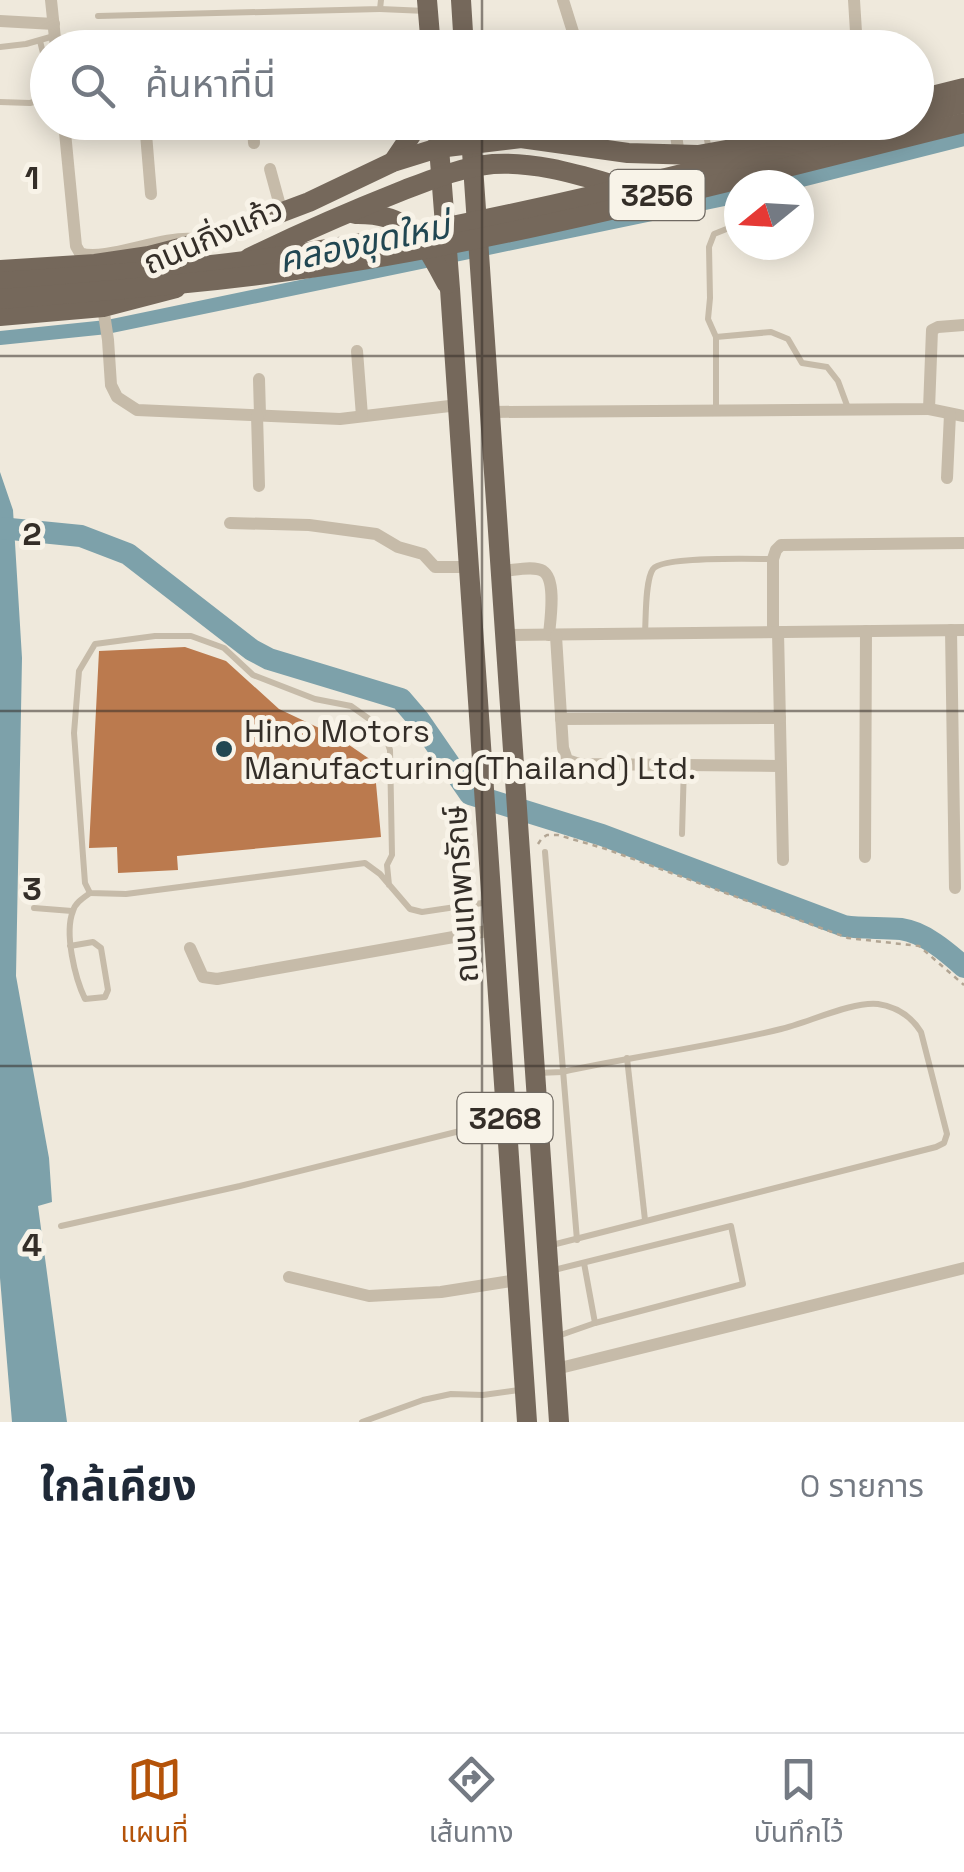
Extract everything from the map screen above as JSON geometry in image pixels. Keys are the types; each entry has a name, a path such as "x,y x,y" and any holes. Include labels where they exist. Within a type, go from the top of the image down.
{"main road":[{"path":"461,0 468,30"},
{"path":"427,5 429,30"},
{"path":"934,96 964,88"},
{"path":"934,110 964,103"},
{"name":"3256","path":"934,130 964,123"},
{"name":"3256","path":"805,170 964,133"},
{"path":"394,162 408,140"},
{"name":"ถนนเทพารักษ์","path":"438,140 527,1422"},
{"name":"3256","path":"438,148 455,140"},
{"name":"ถนนเทพารักษ์","path":"471,140 560,1422"},
{"name":"3256","path":"534,140 628,154 680,155 771,140"},
{"name":"3256","path":"0,282 242,262 366,242 566,203 816,140"},
{"name":"3256","path":"0,299 140,288 364,260 586,216 895,140"},
{"name":"ถนนกิ่งแก้ว","path":"0,270 95,264 149,256 202,242 282,213 394,162 438,148"},
{"path":"476,194 512,164"},
{"name":"3256","path":"442,185 473,167 512,164 539,166 668,196 724,189"},
{"name":"ถนนกิ่งแก้ว","path":"0,316 102,312 214,274 338,216 442,185"},
{"path":"338,216 372,214 411,228 425,243 450,289"}],"street":[{"path":"51,0 54,30"},
{"path":"562,0 572,30"},
{"path":"854,0 856,30"},
{"path":"0,21 33,30"},
{"path":"65,140 76,246 80,253 95,255 176,238 202,242"},
{"path":"146,140 151,194"},
{"path":"677,140 680,155"},
{"path":"270,168 282,213"},
{"path":"102,312 111,385 117,397 137,410 340,419 458,404"},
{"path":"929,409 930,334 938,327 964,325"},
{"path":"357,351 362,416"},
{"path":"258,379 259,486"},
{"path":"491,412 929,409 957,415 946,478"},
{"path":"230,524 309,525 376,534 398,547 422,554 435,566 468,567"},
{"path":"783,860 772,558 776,550 790,543 964,543"},
{"path":"502,571 542,570 547,574 552,589 552,636 567,760 579,764 780,766"},
{"path":"506,635 958,630 955,888"},
{"path":"865,857 866,631"},
{"path":"561,719 780,718"},
{"path":"190,948 203,977 217,978 493,930"},
{"path":"556,1368 964,1268"},
{"path":"289,1276 369,1296 441,1292 518,1280"}],"lane":[{"path":"98,16 427,5"},
{"path":"0,47 30,42"},
{"path":"0,102 30,103"},
{"path":"707,140 710,153"},
{"path":"716,411 716,336 708,320 709,247 714,234 724,230"},
{"path":"716,336 772,332 788,338 802,363 828,367 849,410"},
{"path":"645,634 649,580 652,570 661,563 772,558"},
{"path":"90,893 84,870 74,733 79,671 95,644 154,636 191,636 224,648 253,675 314,699 351,706 372,722 386,738 390,750 392,855 388,884"},
{"path":"682,834 684,765"},
{"path":"544,852 577,1240"},
{"path":"70,946 93,942 100,948 108,990 105,998 85,1000 70,946 72,911 90,893 126,894 365,863 380,874 410,909 422,912 491,902"},
{"path":"34,908 72,911"},
{"path":"535,1074 780,1029 866,1004 881,1004 912,1018 921,1032 947,1134 944,1143 936,1147 546,1246"},
{"path":"627,1058 645,1220"},
{"path":"61,1226 505,1120"},
{"path":"548,1272 731,1226 744,1284 595,1323 553,1338"},
{"path":"584,1263 595,1323"},
{"path":"362,1422 451,1394 525,1390"}],"path":[{"path":"520,864 547,834 558,835 848,938 919,946 964,985"}],"water":[{"path":"0,472 13,510 22,658 16,976 49,1158 52,1202 38,1206 67,1422 12,1422 0,1278"}],"building":[{"name":"Hino Motors Manufacturing(Thailand) Ltd.","path":"185,647 226,661 279,709 336,736 374,762 381,837 177,856 178,870 118,873 117,847 89,848 99,651"}],"waterway":[{"name":"คลองขุดใหม่","path":"814,177 964,139"},
{"name":"คลองขุดใหม่","path":"0,338 107,327 724,199"},
{"path":"0,528 81,536 128,554 252,650 269,659 401,699 470,794 602,835 844,926 910,931 935,944 964,967"}],"place":[{"name":"Hino Motors Manufacturing(Thailand) Ltd.","path":"224,749"}]}
